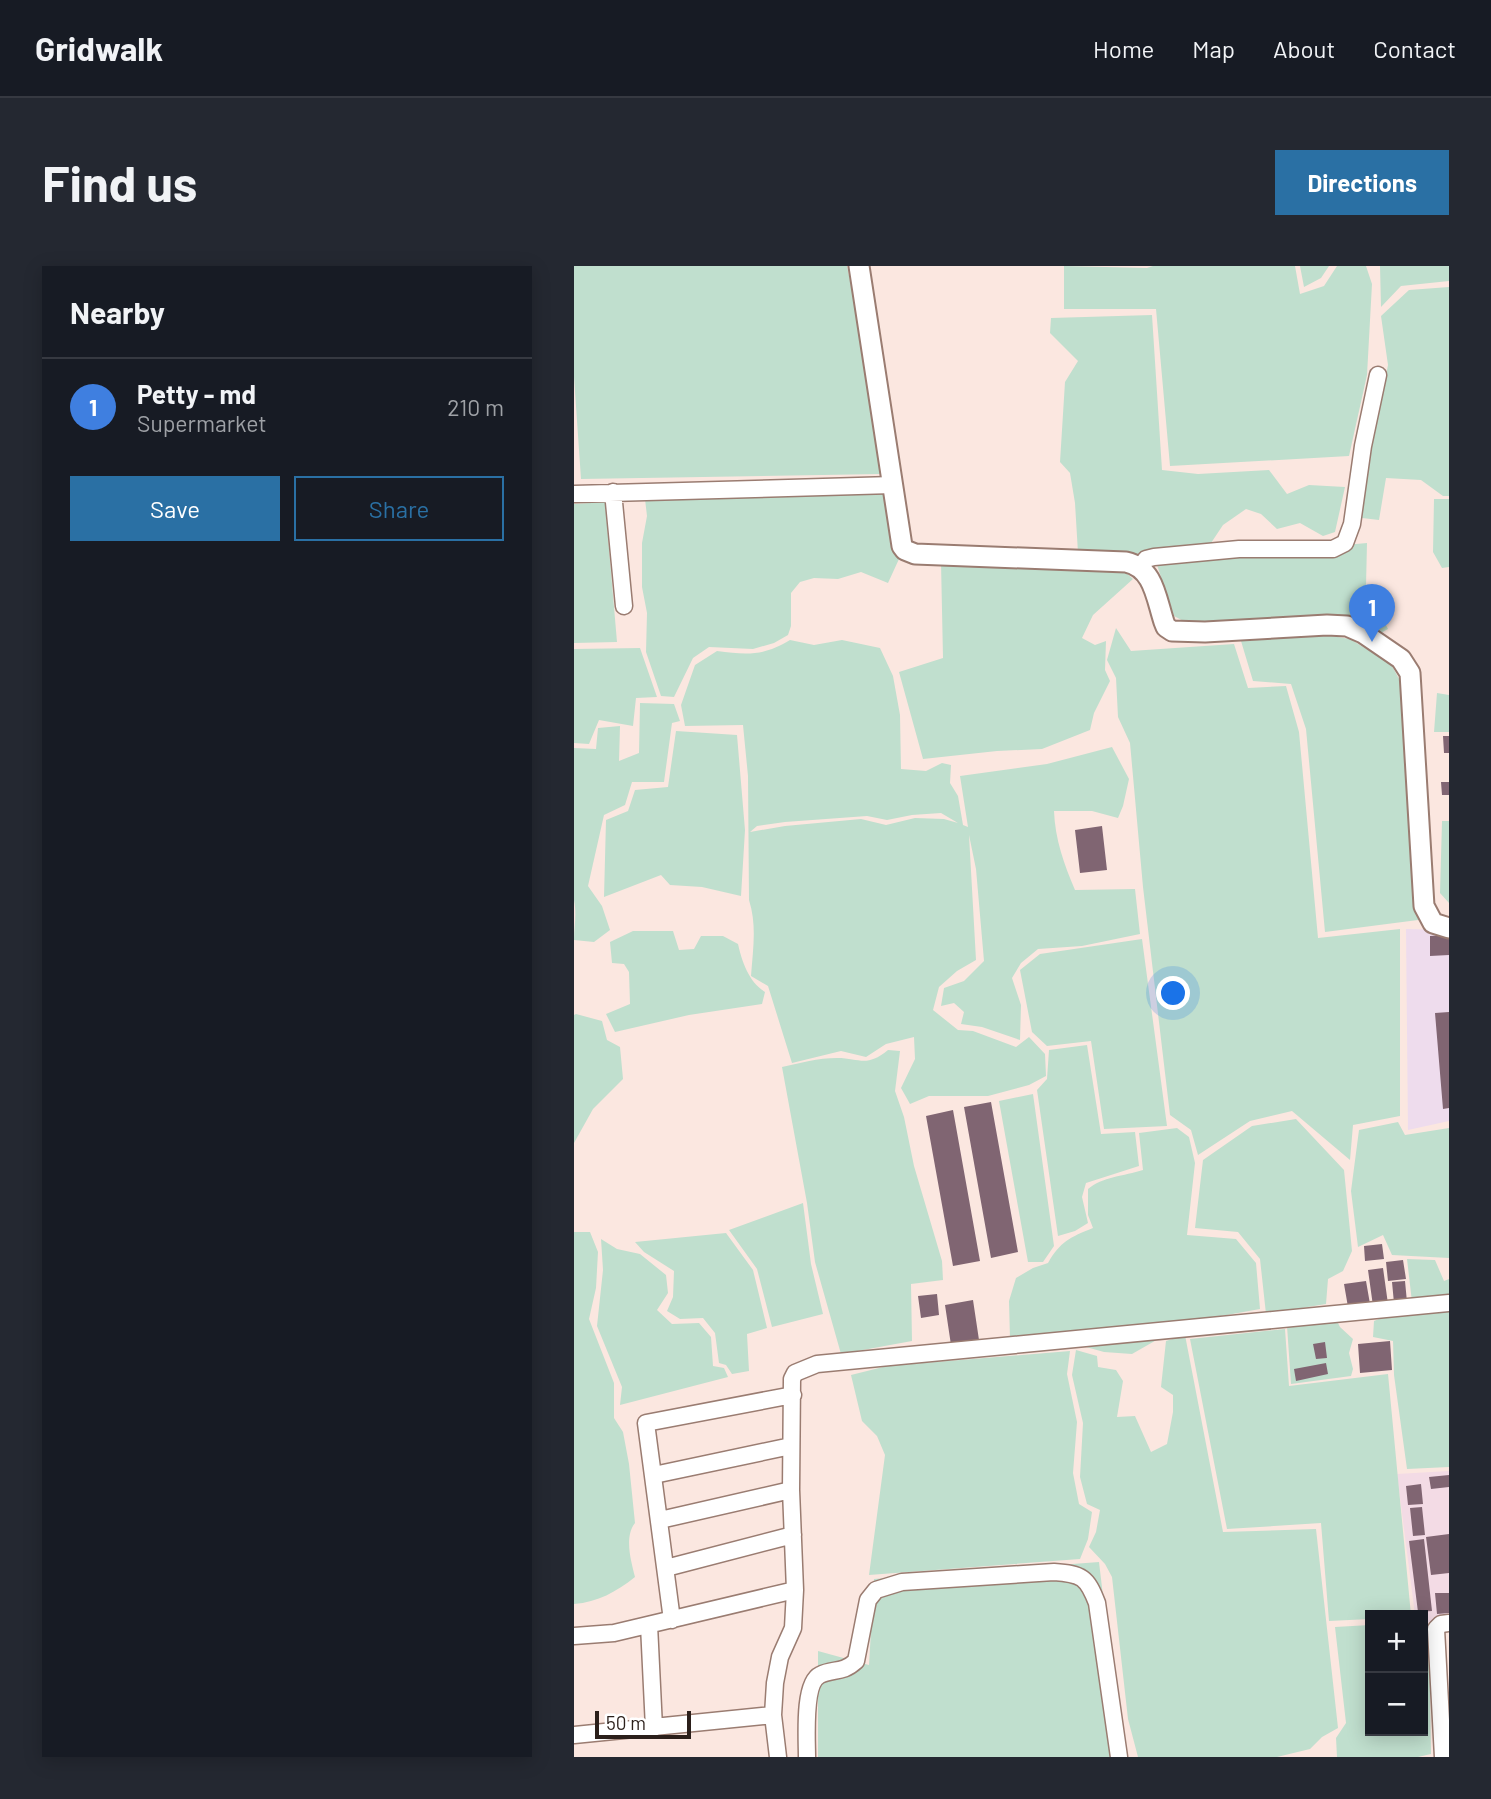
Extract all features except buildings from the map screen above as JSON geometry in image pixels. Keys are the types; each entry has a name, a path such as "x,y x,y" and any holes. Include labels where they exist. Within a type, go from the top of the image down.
{"street":[{"path":"859,266 902,546 909,552 1126,562 1140,567 1151,579 1164,622 1169,629 1205,632 1347,626 1363,633 1401,659 1410,673 1412,683 1424,906 1433,923 1449,928"},
{"path":"1140,567 1146,559 1154,556 1239,550 1333,549 1342,545 1347,540 1352,524 1363,446 1378,374"},
{"path":"574,494 893,485"},
{"path":"613,492 624,606"},
{"path":"778,1757 773,1715 775,1683 780,1657 793,1628 791,1446 792,1379 796,1373 817,1364 1449,1303"},
{"path":"672,1620 646,1423 793,1395"},
{"path":"654,1475 791,1446"},
{"path":"660,1520 791,1490"},
{"path":"666,1568 793,1535"},
{"path":"807,1757 808,1697 812,1683 819,1675 838,1672 856,1661 868,1600 876,1590 902,1582 1054,1572 1075,1574 1089,1582 1097,1603 1119,1757"},
{"path":"574,1636 614,1633 794,1590"},
{"path":"1443,1757 1436,1629 1441,1624 1449,1623"},
{"path":"649,1625 654,1728"},
{"path":"574,1735 773,1715"}],"shaded area":[{"path":"1406,929 1449,930 1449,1121 1408,1130"},
{"path":"1449,1471 1449,1620 1428,1622 1428,1610 1414,1610 1397,1474"}],"green space":[{"path":"574,266 847,266 867,365 882,474 581,479 574,377"},
{"path":"1064,266 1295,266 1300,294 1324,286 1337,266 1366,266 1372,284 1367,375 1349,456 1170,466 1156,309 1064,309"},
{"path":"1300,266 1329,266 1321,278 1304,287"},
{"path":"1380,266 1449,266 1449,281 1401,286 1381,307"},
{"path":"1449,287 1449,496 1443,496 1421,480 1386,478 1379,520 1362,518 1368,466 1388,365 1381,316 1409,290"},
{"path":"1152,315 1162,470 1198,474 1269,470 1287,494 1309,485 1345,487 1335,532 1323,536 1300,523 1277,529 1261,514 1246,509 1223,525 1211,543 1146,550 1135,555 1078,553 1070,473 1060,462 1065,382 1078,361 1050,333 1051,318"},
{"path":"887,490 894,548 899,559 888,583 861,572 838,579 814,578 800,582 791,593 791,626 788,635 774,643 753,649 709,647 693,658 674,697 661,696 646,652 647,613 642,587 642,543 647,516 645,499"},
{"path":"1434,499 1449,499 1449,567 1442,568 1433,552"},
{"path":"605,502 617,642 574,643 574,504"},
{"path":"1367,543 1366,586 1388,629 1379,634 1189,624 1174,616 1156,562"},
{"path":"941,562 1122,569 1133,579 1093,615 1082,638 1095,645 1106,641 1105,670 1110,681 1094,713 1090,730 1042,749 923,759 899,672 943,658"},
{"path":"1116,628 1131,651 1234,644 1248,688 1286,686 1299,732 1318,938 1400,929 1400,1116 1353,1125 1350,1160 1292,1111 1250,1121 1198,1155 1191,1130 1170,1115 1143,887 1130,743 1118,717 1116,678 1107,660"},
{"path":"1313,633 1350,639 1391,664 1405,690 1418,920 1325,932 1306,729 1291,684 1253,681 1241,641"},
{"path":"790,640 814,645 842,640 880,648 893,676 900,715 901,769 926,771 942,763 951,765 950,783 958,796 963,825 968,827 960,776 1047,764 1112,747 1129,779 1118,818 1092,811 1054,811 1056,832 1075,890 1135,889 1140,934 1082,946 1038,949 1021,963 1012,978 1021,1005 1020,1040 982,1027 961,1024 964,1012 954,1003 941,1006 944,988 964,981 984,961 976,869 969,835 976,960 957,971 939,987 933,1010 958,1030 973,1031 1016,1047 1029,1037 1045,1054 1046,1076 1029,1085 988,1096 929,1096 910,1104 901,1088 915,1059 914,1037 886,1044 866,1057 841,1051 792,1063 768,986 751,976 754,928 749,900 748,776 743,725 685,726 681,705 695,665 717,651 763,652","holes":["941,813 958,823 944,819 915,818 886,825 861,819 750,832 757,826 785,822 867,816 887,820"]},
{"path":"640,648 657,697 636,698 633,726 599,720 589,744 574,743 574,649"},
{"path":"1437,693 1449,695 1449,732 1434,732"},
{"path":"640,703 674,704 680,721 672,723 664,782 632,782 625,805 604,815 588,886 602,906 610,930 594,942 574,940 574,748 596,749 598,728 620,726 619,761 639,753"},
{"path":"676,731 737,735 745,830 741,896 702,887 670,885 661,875 604,897 606,820 628,811 635,790 668,787"},
{"path":"1442,821 1449,821 1449,903 1440,893"},
{"path":"633,931 673,931 679,950 694,949 701,936 723,936 738,944 747,971 765,992 762,1004 689,1015 615,1032 606,1014 630,1004 629,972 624,964 612,963 610,942"},
{"path":"1142,939 1167,1126 1104,1129 1091,1041 1047,1046 1032,1032 1020,970 1040,954"},
{"path":"574,1015 602,1021 607,1040 620,1047 623,1079 593,1109 574,1143"},
{"path":"1087,1045 1101,1134 1135,1132 1139,1166 1086,1183 1082,1197 1088,1223 1075,1231 1058,1236 1037,1090 1047,1079 1049,1050"},
{"path":"888,1050 900,1051 895,1091 942,1261 943,1280 911,1284 912,1341 841,1354 815,1262 782,1067 830,1058 863,1061 874,1059"},
{"path":"1033,1094 1054,1246 1043,1262 1028,1262 999,1101"},
{"path":"1296,1119 1344,1170 1352,1251 1343,1271 1328,1279 1326,1304 1266,1314 1260,1259 1238,1232 1195,1228 1203,1160 1252,1126"},
{"path":"1398,1122 1405,1135 1449,1128 1449,1258 1392,1255 1383,1235 1358,1247 1351,1191 1359,1130"},
{"path":"1177,1128 1189,1137 1195,1163 1187,1235 1236,1239 1256,1263 1260,1309 1188,1322 1132,1354 1104,1352 1086,1347 1078,1333 1010,1339 1009,1301 1016,1278 1048,1263 1066,1241 1093,1228 1088,1215 1088,1189 1107,1179 1143,1170 1139,1133"},
{"path":"803,1203 811,1264 823,1314 772,1327 757,1269 729,1230"},
{"path":"574,1232 590,1232 598,1252 596,1288 589,1319 614,1383 614,1418 623,1432 629,1464 635,1523 630,1535 629,1549 635,1577 606,1595 574,1604"},
{"path":"726,1233 753,1270 767,1328 747,1334 749,1371 732,1374 726,1365 719,1363 715,1333 703,1318 680,1319 667,1311 673,1297 674,1271 644,1252 635,1242"},
{"path":"601,1239 617,1249 640,1254 666,1275 668,1293 657,1310 672,1324 699,1323 711,1337 713,1366 724,1368 728,1377 620,1405 622,1387 597,1326 603,1270"},
{"path":"1407,1259 1435,1260 1444,1281 1449,1279 1449,1298 1412,1302"},
{"path":"1449,1307 1449,1467 1407,1469 1394,1375 1393,1341 1373,1337 1374,1321 1396,1312"},
{"path":"1336,1319 1340,1327 1353,1339 1349,1353 1353,1369 1351,1376 1291,1384 1287,1326"},
{"path":"1285,1329 1289,1386 1388,1374 1411,1610 1365,1610 1365,1619 1329,1621 1321,1523 1227,1529 1190,1339"},
{"path":"1185,1335 1223,1532 1316,1529 1338,1728 1322,1737 1310,1749 1277,1757 1138,1757 1128,1719 1112,1577 1105,1564 1089,1547 1096,1532 1100,1510 1087,1504 1080,1477 1083,1423 1072,1375 1076,1350 1097,1356 1098,1367 1116,1370 1123,1381 1117,1417 1135,1416 1151,1452 1167,1444 1173,1412 1173,1395 1161,1387 1166,1341"},
{"path":"1070,1351 1067,1374 1077,1422 1073,1473 1079,1504 1092,1512 1088,1539 1080,1559 869,1575 885,1455 877,1436 862,1421 851,1375 887,1366"},
{"path":"1099,1562 1122,1757 818,1757 818,1651 869,1665 874,1579"},
{"path":"1365,1625 1365,1736 1428,1736 1429,1631 1431,1754 1418,1757 1337,1757 1336,1738 1346,1723 1335,1627"}],"place":[{"name":"Petty - md","path":"1372,642"}]}
